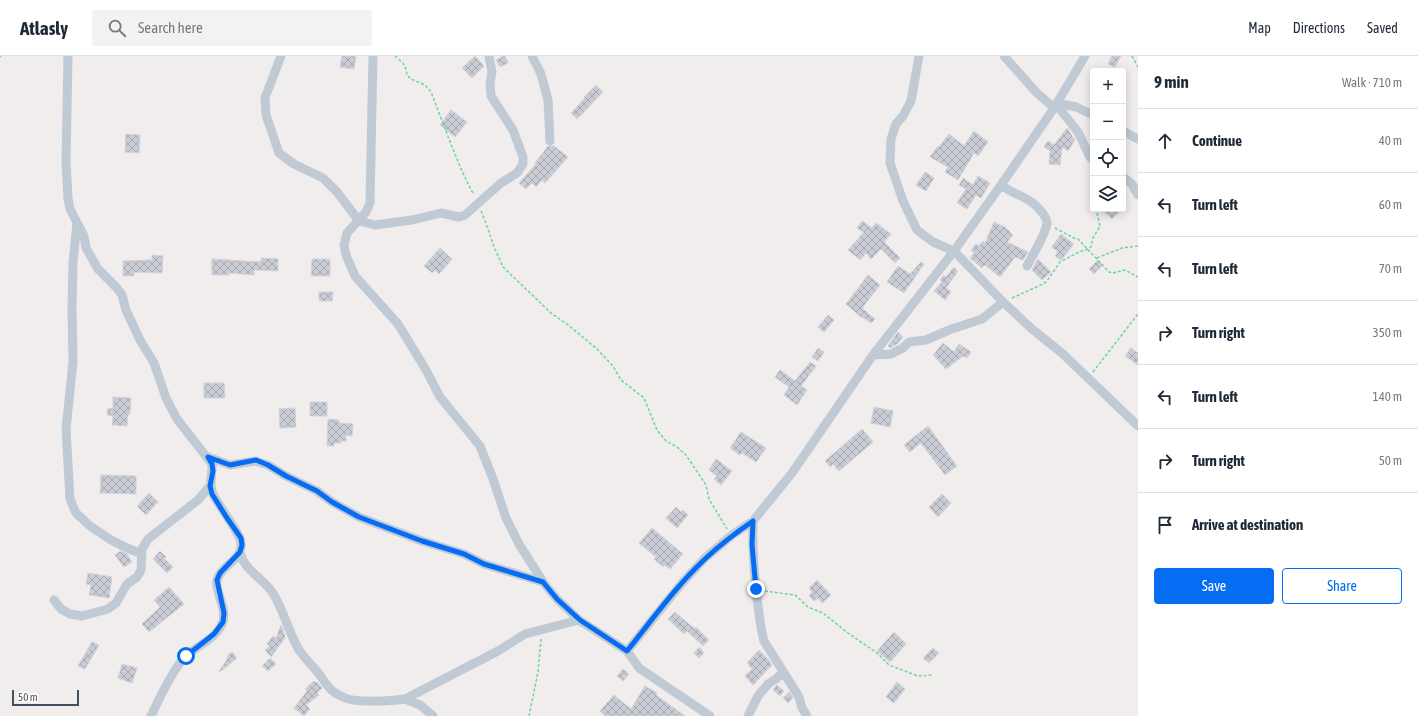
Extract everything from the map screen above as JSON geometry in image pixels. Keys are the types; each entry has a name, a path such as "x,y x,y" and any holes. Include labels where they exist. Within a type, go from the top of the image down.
{"street":[{"path":"68,56 66,131 67,188 70,209 84,236 86,248 98,269 122,295 126,310 140,340 154,363 166,398 176,418 212,464 213,471 210,486 212,494 241,538 241,558 273,593 299,649 324,680 330,690 346,698 366,700 406,699 420,705 433,716"},
{"path":"281,56 265,98 266,115 279,153 294,164 323,178 337,192 359,221 375,225 412,220 441,213 459,216 465,215 501,183 517,173 523,164 523,157 513,130 491,96 490,83 492,72 489,56"},
{"path":"373,56 370,203 366,212 347,233 344,245 346,255 355,276 398,324 426,370 440,398 480,446 506,518 519,544 543,582 557,599 580,620 627,651 639,668 697,713 710,716"},
{"path":"532,56 541,74 548,100 550,141"},
{"path":"919,56 911,101 904,116 896,124 891,139 890,163 903,201 917,230 933,242 954,251 1003,302 1032,329 1063,354 1138,426"},
{"path":"1004,56 1036,92 1056,105 1078,132 1090,157"},
{"path":"627,651 682,583 705,558 732,535 753,521 792,473 873,355 954,251 1056,105 1085,56"},
{"path":"1056,105 1076,107 1090,114"},
{"path":"1126,133 1138,139"},
{"path":"1126,179 1132,184 1138,195"},
{"path":"1001,184 1008,190 1033,203 1045,217 1047,222 1041,240 1027,266"},
{"path":"77,222 72,293 73,362 66,429 70,499 76,513 90,526 111,540 142,554"},
{"path":"873,355 891,354 903,348 909,342 926,340 949,330 982,319 1003,302"},
{"path":"208,457 230,465 256,460 317,491 332,502 359,517 437,546 464,554 484,564 543,582"},
{"path":"54,600 61,609 70,614 82,616 108,609 116,603 127,584 137,578 141,570 142,549 148,539 198,500 210,486"},
{"path":"753,521 752,545 756,589 761,630 764,641 773,653 799,697 802,708 807,716"},
{"path":"152,716 160,697 186,656 214,634 223,622 224,613 217,580 220,573 240,552"},
{"path":"406,699 498,651 525,634 580,620"},
{"path":"748,716 758,696 768,684 776,680 783,672"}],"path":[{"path":"395,56 403,63 410,79 425,85 431,92 451,141 461,172 478,203 503,267 552,314 567,324 597,350 613,366 621,380 644,398 657,430 666,442 677,447 686,455 706,485 709,499 732,535"},
{"path":"1132,56 1138,67"},
{"path":"1003,302 1043,284 1047,281 1060,262 1091,247 1093,238 1100,226 1097,212"},
{"path":"1047,222 1056,229 1078,239 1109,272 1113,273 1125,270 1138,277"},
{"path":"1097,258 1122,248 1138,246"},
{"path":"1088,378 1138,314"},
{"path":"756,589 795,595 808,607 823,613 877,653 889,664 918,676 933,675"},
{"path":"529,716 538,672 542,630"}],"building":[{"path":"342,56 356,56 354,69 340,67"},
{"path":"475,56 484,66 472,78 462,68"},
{"path":"505,56 508,63 500,67 496,60"},
{"path":"1112,56 1121,56 1115,67 1108,64"},
{"path":"596,85 603,92 577,119 571,113"},
{"path":"451,110 467,122 455,137 440,125"},
{"path":"1067,128 1075,140 1068,151 1062,147 1060,165 1049,164 1050,151 1044,147 1048,141 1054,145"},
{"path":"974,131 988,142 978,156 974,153 958,180 945,172 948,167 930,157 949,134 964,146"},
{"path":"126,134 140,135 139,153 125,152"},
{"path":"548,146 554,146 568,157 545,183 542,180 536,187 532,183 526,189 519,183 536,164 535,163"},
{"path":"925,172 934,178 926,191 916,185"},
{"path":"978,176 990,183 981,198 976,195 967,209 957,203 966,189 959,185 963,178 973,185"},
{"path":"1104,212 1119,212 1112,219"},
{"path":"862,221 872,228 876,223 891,234 884,242 900,258 895,263 881,249 871,259 866,253 860,260 848,250 864,232 857,228"},
{"path":"994,222 1005,227 1013,235 1007,242 1028,252 1023,260 1015,257 1000,277 985,265 982,268 970,258 974,253 971,250 976,244 979,246 983,241 985,243"},
{"path":"1061,234 1074,244 1061,260 1055,256 1058,252 1052,247"},
{"path":"440,248 452,259 439,274 435,270 432,273 424,266"},
{"path":"152,255 163,256 162,273 134,272 134,276 123,276 123,261 152,260"},
{"path":"261,258 278,259 278,271 254,270 254,275 229,273 229,275 212,275 212,259 261,262"},
{"path":"312,259 330,259 330,276 311,276"},
{"path":"1038,259 1051,272 1042,280 1032,270"},
{"path":"1098,260 1103,265 1094,274 1089,269"},
{"path":"921,262 924,264 904,293 887,282 898,266 910,274"},
{"path":"954,267 958,271 946,288 951,292 945,300 934,291 942,282 940,280 944,275 946,277"},
{"path":"868,275 880,285 862,308 875,319 871,323 862,318 846,304"},
{"path":"319,292 333,292 332,301 319,301"},
{"path":"828,315 834,320 824,332 818,327"},
{"path":"898,332 903,337 897,344 890,348 888,346"},
{"path":"943,343 954,352 959,344 971,352 967,358 963,356 946,369 933,355"},
{"path":"818,348 824,352 818,361 812,357"},
{"path":"1131,348 1138,353 1138,365 1125,356"},
{"path":"810,362 816,366 801,386 807,390 797,405 784,395 789,387 775,377 780,370 795,381"},
{"path":"204,383 224,383 225,398 204,398"},
{"path":"113,397 131,398 130,414 128,414 127,426 112,425 113,416 107,415 108,408 113,409"},
{"path":"310,402 327,402 327,416 310,416"},
{"path":"874,407 893,411 890,427 871,423"},
{"path":"295,408 296,427 280,428 279,409"},
{"path":"328,419 339,420 339,423 353,424 352,436 346,435 346,441 334,443 334,446 327,446"},
{"path":"928,426 957,466 945,475 921,443 910,452 904,445"},
{"path":"862,429 873,442 839,471 833,464 830,467 825,461"},
{"path":"741,432 766,448 756,462 742,453 740,455 730,448"},
{"path":"716,459 732,471 721,485 714,479 717,476 709,470"},
{"path":"101,475 136,476 136,494 100,493"},
{"path":"149,493 158,502 146,515 138,507 138,505"},
{"path":"942,494 951,503 938,517 929,507"},
{"path":"676,507 681,512 683,510 688,515 677,528 666,518"},
{"path":"652,528 683,554 670,569 665,565 663,567 654,559 656,557 639,543"},
{"path":"120,551 127,554 132,562 124,567 115,555"},
{"path":"160,551 166,557 164,558 173,567 167,573 153,559"},
{"path":"88,573 112,577 109,598 89,595 91,585 86,584"},
{"path":"817,580 831,595 822,603 818,598 814,601 809,596 812,592 809,588"},
{"path":"169,587 184,604 149,632 142,624 160,607 154,600"},
{"path":"675,612 695,629 696,627 709,640 703,646 687,631 684,634 668,619"},
{"path":"281,625 285,638 271,657 265,650 270,646 267,644 273,636 276,638"},
{"path":"894,632 906,644 890,662 877,651"},
{"path":"92,642 99,645 85,669 78,666"},
{"path":"699,647 704,653 699,658 694,653"},
{"path":"933,648 939,653 929,663 923,658"},
{"path":"759,650 772,665 753,685 745,676 752,669 747,663"},
{"path":"232,652 237,658 220,672 219,671 228,658 227,656"},
{"path":"270,658 276,664 268,671 262,666"},
{"path":"122,664 137,668 132,683 118,678"},
{"path":"623,669 629,674 623,681 617,676"},
{"path":"314,681 316,683 317,682 322,688 317,693 319,695 306,705 310,709 304,716 294,708 307,691 305,689"},
{"path":"897,682 905,689 894,703 886,697"},
{"path":"777,685 784,691 780,696 773,690"},
{"path":"645,686 657,693 656,695 685,716 605,716 600,711 614,695 631,709"},
{"path":"789,692 793,698 788,703 783,698"}],"route":[{"path":"186,656 197,649 214,634 223,622 224,613 217,580 220,573 240,552 242,545 241,538 212,494 210,486 213,471 212,464 208,457 230,465 256,460 317,491 332,502 359,517 444,549 464,554 484,564 543,582 557,599 580,620 627,651 682,583 705,558 726,542 732,535 753,521 753,569 756,589"}]}
